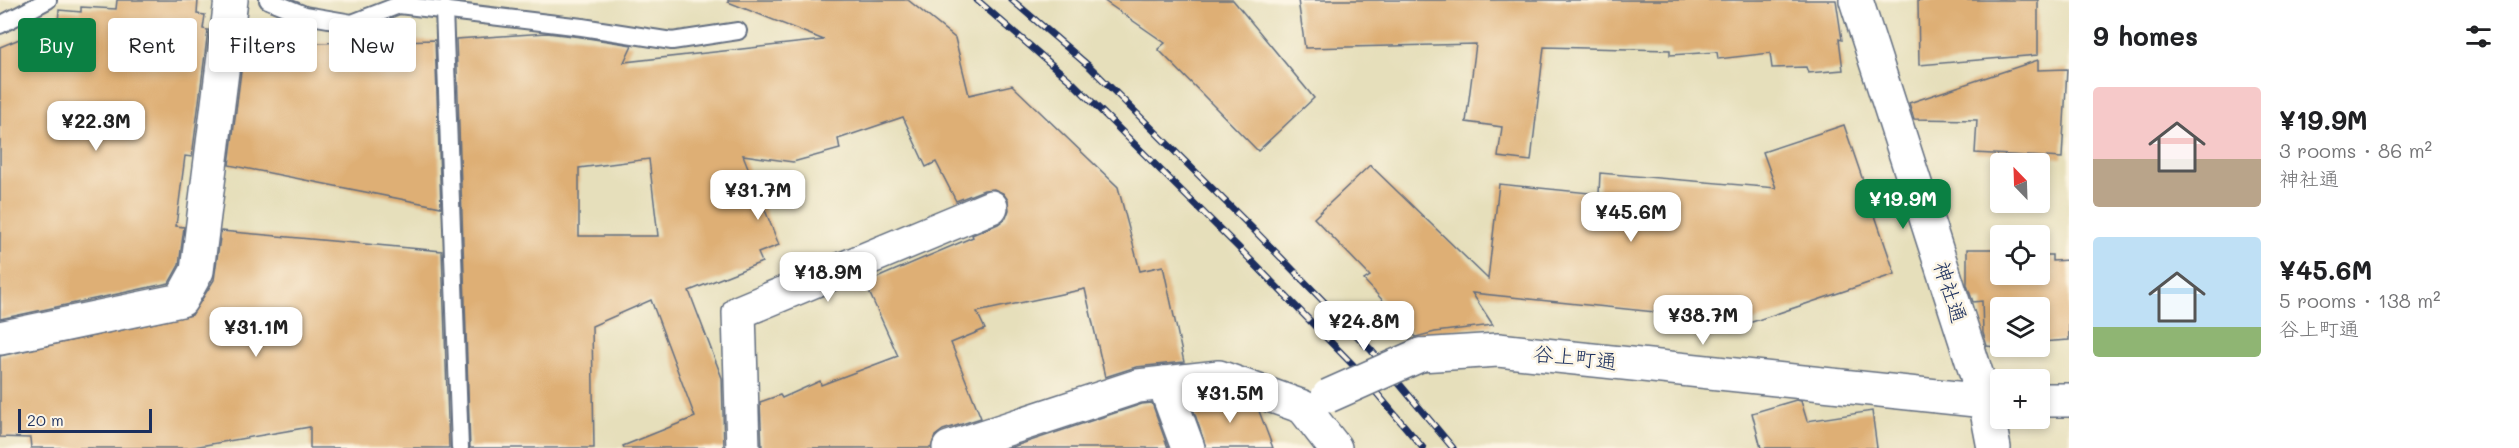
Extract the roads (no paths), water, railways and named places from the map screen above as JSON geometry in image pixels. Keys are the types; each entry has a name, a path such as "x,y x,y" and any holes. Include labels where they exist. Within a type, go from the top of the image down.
{"street":[{"path":"0,338 181,300 197,271 231,0"},
{"name":"神社通","path":"1856,0 1990,392"},
{"path":"743,448 739,312 991,207"},
{"name":"谷上町通","path":"1315,401 1420,355 1498,350 1990,401"},
{"path":"955,447 1138,387 1219,377 1315,401 1335,448"},
{"path":"1164,383 1188,448"},
{"path":"2050,400 2069,400"},
{"name":"神社通","path":"1994,429 1994,448"}],"lane":[{"path":"0,25 48,0"},
{"path":"268,0 305,15 352,23 400,3 672,41 738,31"},
{"path":"444,9 460,448"}],"railway":[{"path":"977,0 1074,84 1238,247 1353,365 1423,448"},
{"path":"1012,0 1090,67 1255,231 1371,350 1453,448"}]}
